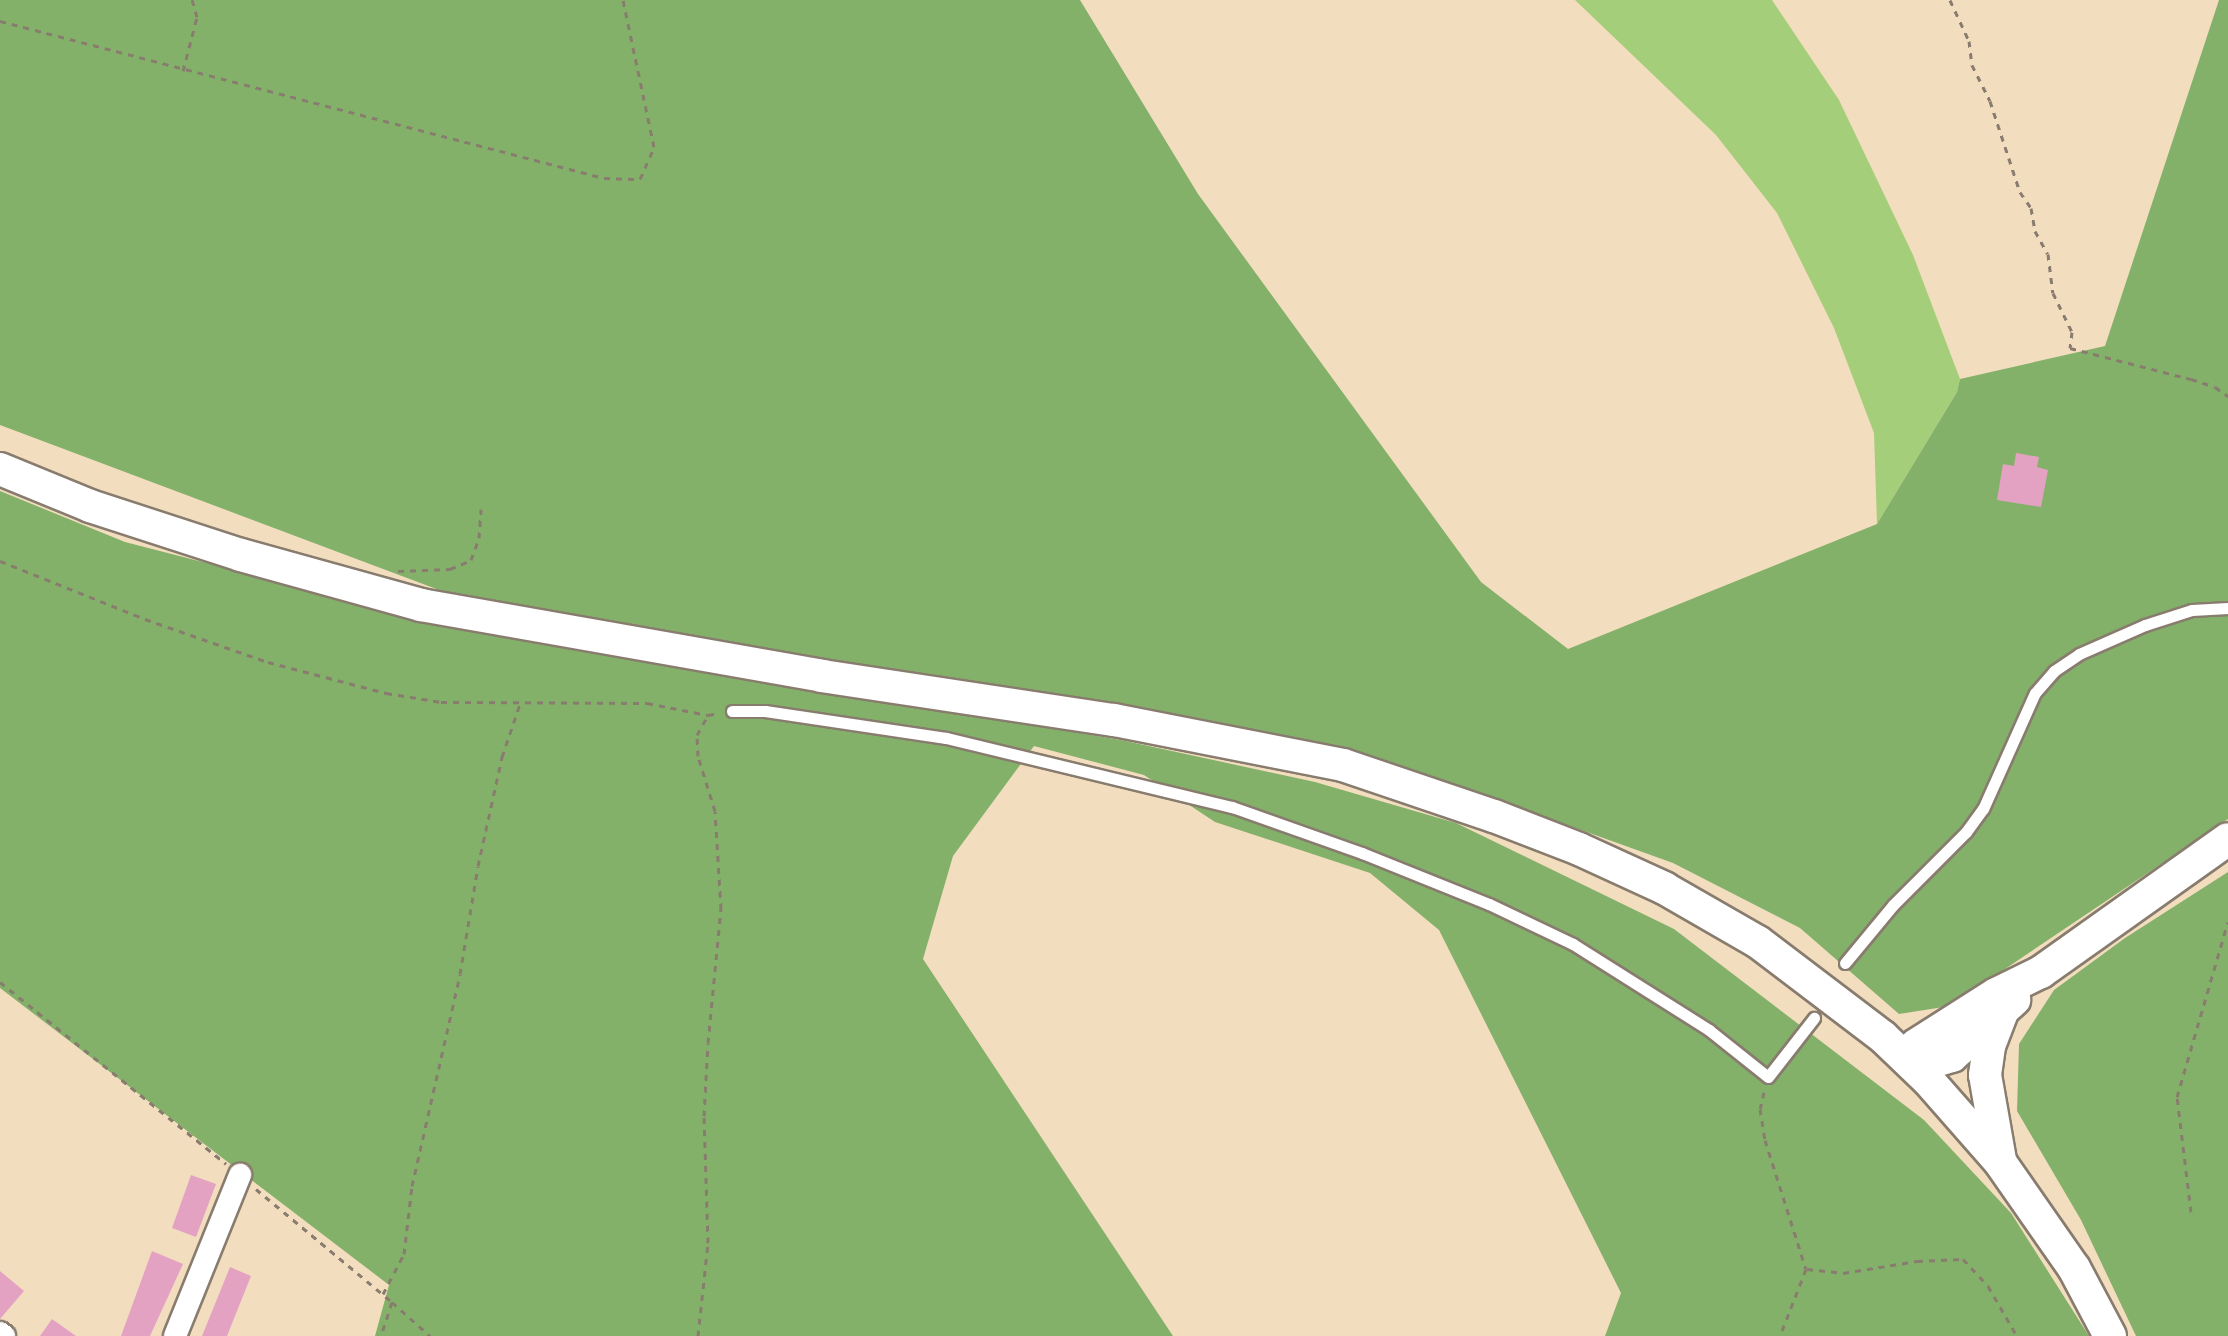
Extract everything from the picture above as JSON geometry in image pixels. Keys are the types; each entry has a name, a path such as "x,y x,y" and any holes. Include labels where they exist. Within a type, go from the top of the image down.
{"main road":[{"path":"0,469 90,506 241,555 421,605 822,676 1114,720 1343,765 1494,816 1664,888 1758,942 1811,979 1905,1057 2000,1162 2074,1268 2110,1336"},
{"path":"1905,1057 1916,1045 1996,994 2041,972 2228,839"},
{"path":"1905,1057 1931,1062 1944,1060 2002,1011 2041,972"},
{"path":"2000,1162 1985,1075 1989,1046 2002,1011"}],"street":[{"path":"175,1336 240,1175"}],"lane":[{"path":"1845,963 1893,905 1966,832 1983,809 2035,693 2054,671 2079,654 2145,625 2192,610 2228,608"},
{"path":"732,711 765,711 946,738 1232,807 1362,853 1531,922 1709,1030 1768,1077 1814,1018"}],"path":[{"path":"183,71 197,17 192,0"},
{"path":"0,21 604,178 640,179 654,147 623,0"},
{"path":"1950,0 1969,41 1972,65 1990,101 2020,192 2031,208 2035,231 2048,254 2053,293 2072,332 2070,348 2191,379 2215,387 2228,396"},
{"path":"385,572 450,569 471,560 479,538 481,509"},
{"path":"0,561 145,619 268,662 386,693 441,702 647,703 708,715 732,711"},
{"path":"383,1294 404,1254 412,1186 460,974 478,866 502,757 521,701"},
{"path":"698,1336 708,1243 704,1116 707,1057 721,909 715,811 698,756 697,735 708,715"},
{"path":"2191,1212 2177,1097 2228,922"},
{"path":"0,982 240,1175 430,1336"},
{"path":"1768,1077 1760,1109 1765,1140 1806,1269 1780,1336"},
{"path":"1806,1269 1843,1273 1917,1261 1963,1259 1988,1286 2017,1336"},
{"path":"381,1336 392,1302"}],"green space":[{"path":"0,0 1080,0 1198,194 1481,582 1568,649 1877,524 1957,392 1960,379 2105,346 2219,0 2228,0 2228,819 1950,1006 1899,1014 1800,928 1673,863 1450,783 1328,753 471,602 0,425"},
{"path":"1575,0 1772,0 1839,100 1913,255 1960,379 1957,392 1877,524 1874,433 1834,328 1777,213 1716,135"},
{"path":"0,491 125,542 450,626 1121,740 1315,782 1456,823 1674,929 1924,1120 2011,1213 2089,1336 1605,1336 1621,1293 1439,930 1370,873 1215,822 1144,775 1034,746 953,856 923,959 1173,1336 375,1336 389,1285 0,988"},
{"path":"2228,872 2228,1336 2136,1336 2081,1220 2017,1111 2019,1044 2054,990 2125,938"}],"building":[{"path":"2016,453 2039,457 2037,467 2048,470 2041,507 1997,500 2003,464 2014,466"},
{"path":"191,1175 216,1184 196,1237 172,1228"},
{"path":"152,1251 183,1264 150,1336 121,1336"},
{"path":"230,1267 251,1276 227,1336 202,1336"},
{"path":"0,1271 24,1291 0,1319"},
{"path":"52,1319 76,1336 40,1336"}]}
